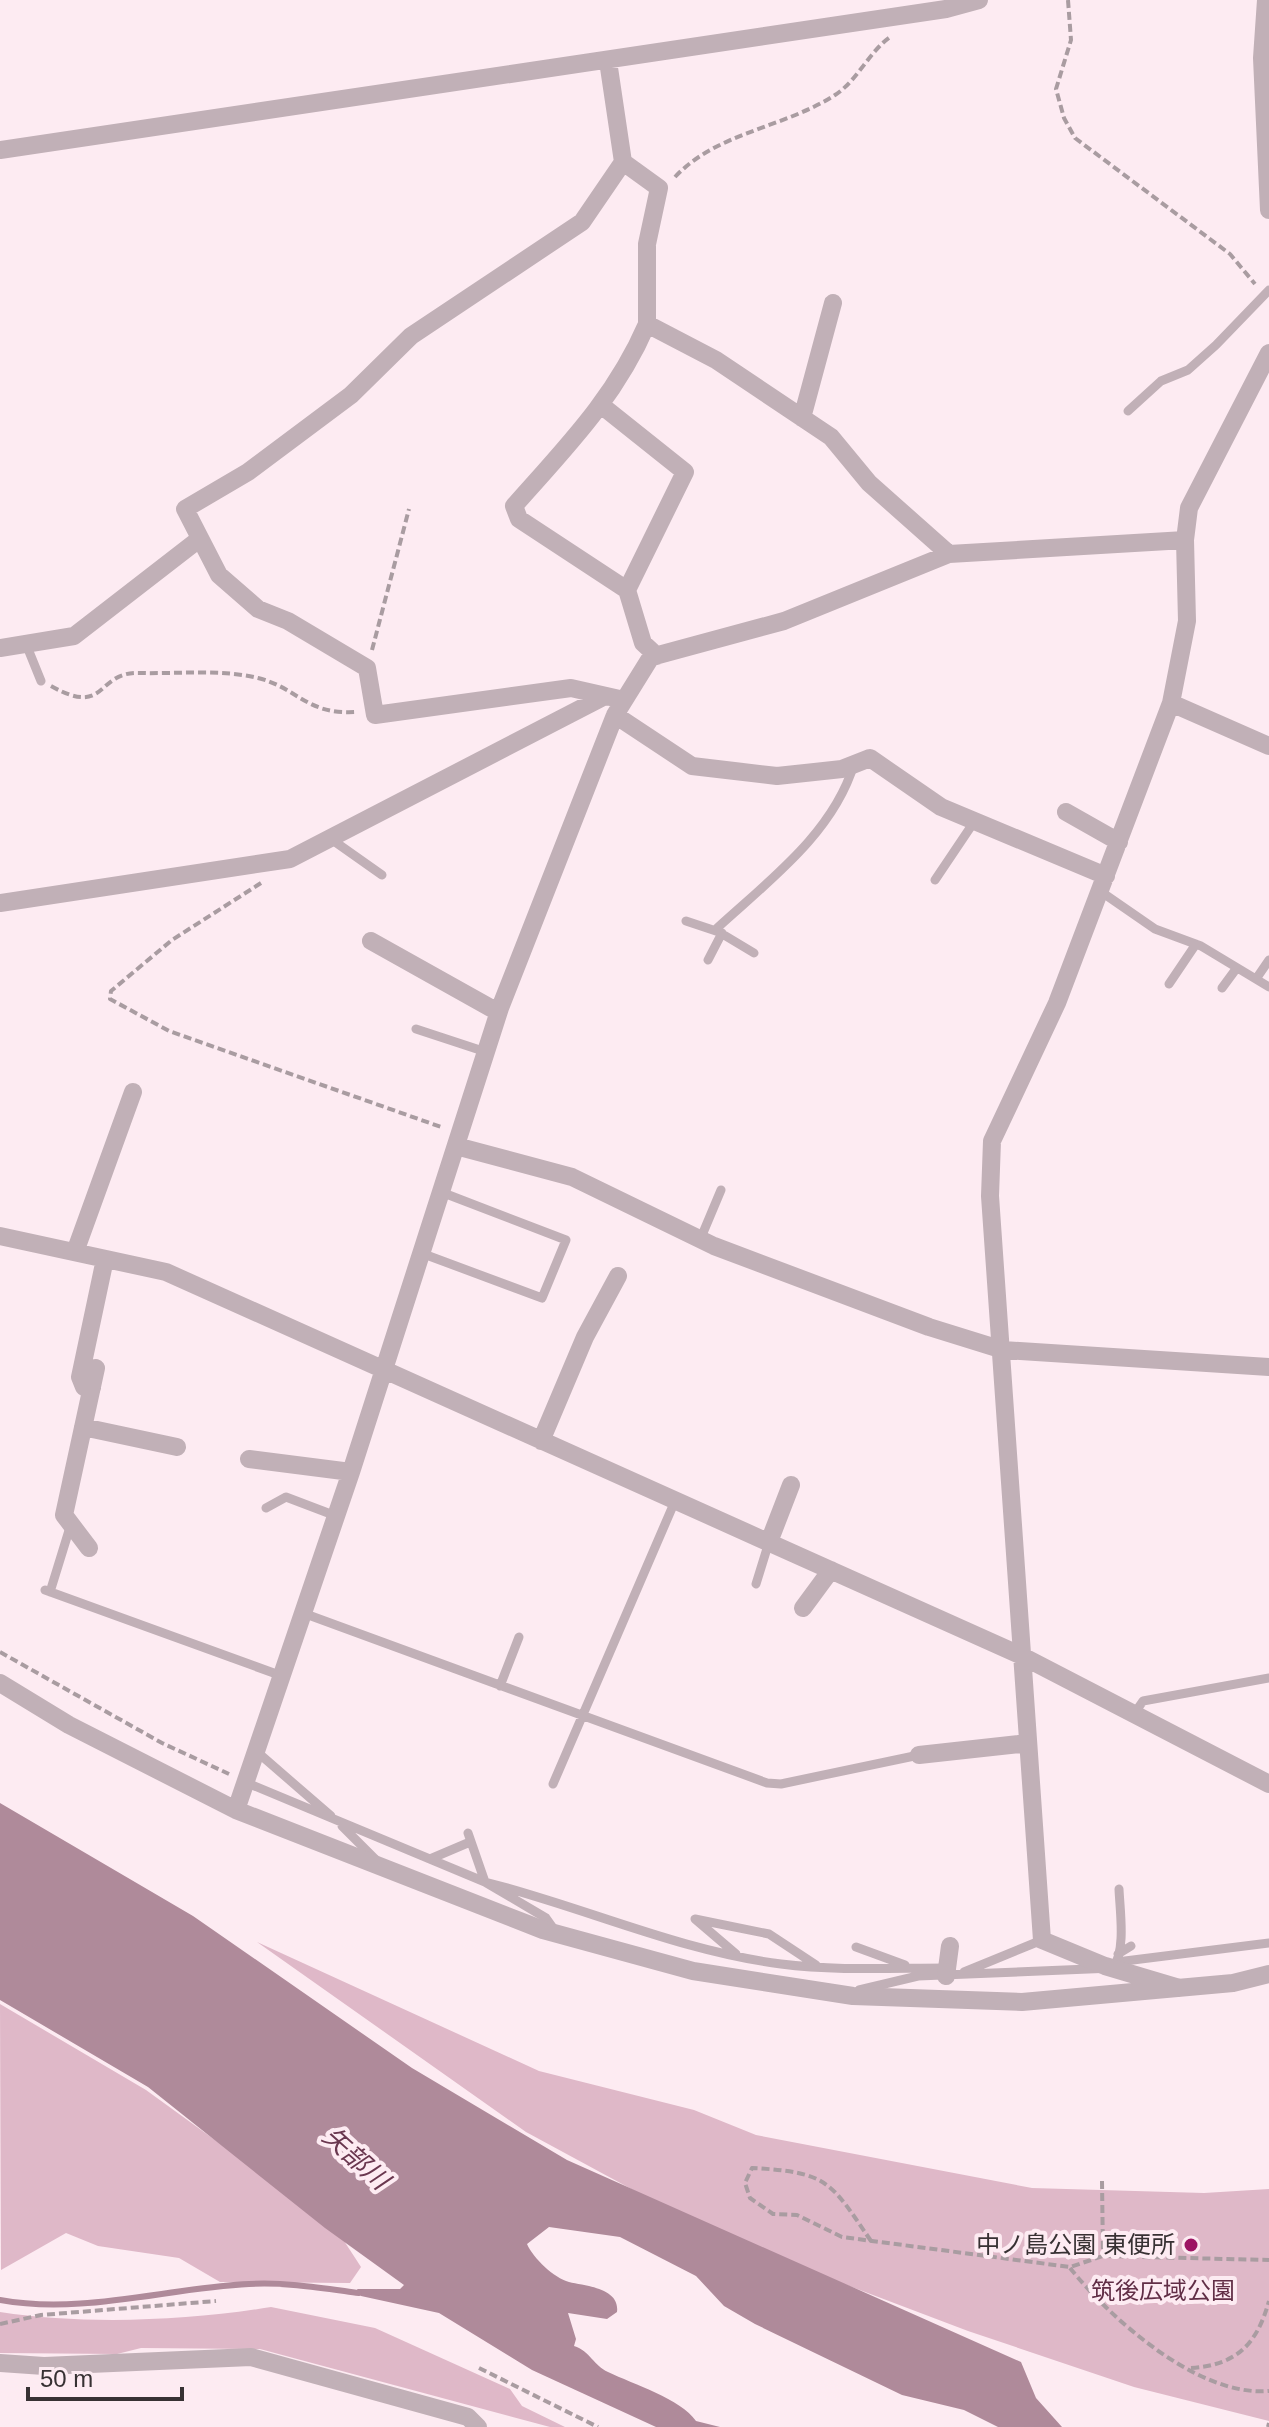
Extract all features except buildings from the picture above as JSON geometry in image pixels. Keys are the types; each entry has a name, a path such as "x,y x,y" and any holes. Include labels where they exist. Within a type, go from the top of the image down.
{"street":[{"path":"0,150 608,61 946,9 979,0"},
{"path":"1267,6 1262,58 1269,210"},
{"path":"608,61 623,162 582,222 411,336 351,395 248,472 185,509 198,540 219,575 258,609 288,621 367,668 375,715 571,688 605,696 692,766 777,776 807,775 870,758 883,764 941,807 1103,884"},
{"path":"623,162 659,188 647,244 647,324 628,368 601,405 514,506 519,519 627,590 643,643 657,656"},
{"path":"802,418 833,303"},
{"path":"647,324 716,360 831,437 869,483 949,554"},
{"path":"1179,1988 1116,1962 1042,1940 990,1196 992,1141 1057,1003 1171,703 1187,621 1185,540 1189,508 1269,353"},
{"path":"601,405 685,472 627,590"},
{"path":"0,648 74,636 198,540"},
{"path":"236,1810 351,1472 498,1012 619,708 651,657 784,621 949,554 1185,540"},
{"path":"0,903 290,859 605,696"},
{"path":"1171,703 1269,746"},
{"path":"1066,812 1119,842"},
{"path":"371,941 498,1012"},
{"path":"75,1252 133,1092"},
{"path":"458,1140 572,1177 700,1240 929,1327 1003,1350 1269,1367"},
{"path":"0,1236 166,1272 1022,1656 1269,1784"},
{"path":"92,1388 84,1387 80,1377 105,1259"},
{"path":"541,1441 585,1337 618,1276"},
{"path":"89,1548 64,1515 96,1368"},
{"path":"83,1427 177,1447"},
{"path":"249,1459 351,1472"},
{"path":"769,1542 791,1485"},
{"path":"803,1608 831,1570"},
{"path":"0,1683 69,1725 236,1810 558,1934 693,1971 839,1994 1022,2002 1233,1983 1269,1974"},
{"path":"919,1755 1028,1743"},
{"path":"948,1973 950,1946"},
{"path":"0,2363 44,2366 251,2357 468,2417 478,2427"}],"lane":[{"path":"1128,411 1161,381 1188,370 1266,293"},
{"path":"26,644 41,681"},
{"path":"708,960 718,932 801,849 831,814 854,764"},
{"path":"935,880 974,822"},
{"path":"331,839 382,875"},
{"path":"1103,884 1155,929 1196,944 1269,987"},
{"path":"686,921 718,932 754,953"},
{"path":"1169,984 1196,944"},
{"path":"1256,979 1269,960"},
{"path":"1222,988 1236,969"},
{"path":"416,1029 486,1052"},
{"path":"700,1240 721,1190"},
{"path":"421,1253 542,1298 566,1240 441,1192"},
{"path":"266,1508 286,1497 336,1516"},
{"path":"553,1784 675,1501"},
{"path":"71,1524 47,1591 282,1676"},
{"path":"756,1584 769,1542"},
{"path":"303,1613 767,1783 781,1784 919,1755"},
{"path":"500,1686 519,1637"},
{"path":"1134,1714 1143,1701 1269,1678"},
{"path":"256,1751 337,1821 385,1869"},
{"path":"245,1782 485,1882 737,1955 818,1967 916,1968 948,1973 1042,1940"},
{"path":"430,1859 469,1837 485,1882 546,1918 558,1934"},
{"path":"1116,1962 1119,1889"},
{"path":"737,1955 695,1919 769,1934 818,1967"},
{"path":"839,1994 918,1976 1116,1962 1269,1943"},
{"path":"1116,1962 1131,1946"},
{"path":"856,1947 916,1968"},
{"path":"1233,1983 1269,1984"}],"path":[{"path":"1068,0 1071,40 1056,89 1064,118 1075,138 1241,263 1266,293"},
{"path":"659,188 668,184 693,157 837,95 874,48 893,34"},
{"path":"367,668 409,509"},
{"path":"41,681 74,699 88,699 132,673 249,677 260,678 312,707 334,713 374,711"},
{"path":"290,859 283,869 172,940 111,991 110,999 169,1031 458,1140"},
{"path":"0,1652 162,1743 245,1782"},
{"path":"871,2241 834,2188 813,2176 752,2168 748,2174 745,2183 750,2198 773,2214 797,2215 842,2237 871,2241 1070,2267 1103,2256 1269,2260"},
{"path":"1102,2181 1103,2256"},
{"path":"1070,2267 1098,2302 1186,2369 1251,2392 1269,2391"},
{"path":"0,2324 41,2315 216,2301"},
{"path":"1186,2369 1208,2367 1231,2358 1251,2344 1263,2323 1269,2301"},
{"path":"479,2368 598,2427"}],"green space":[{"name":"筑後広域公園","path":"257,1942 539,2071 694,2110 756,2135 1032,2188 1204,2193 1269,2189 1269,2421 1134,2387 968,2331 720,2237 526,2132"},
{"path":"0,2004 146,2090 335,2227 361,2267 350,2283 220,2282 179,2258 98,2246 66,2233 1,2270"},
{"path":"271,2307 375,2328 510,2389 522,2406 565,2427 550,2427 260,2349 141,2348 117,2354 0,2353 0,2312 66,2319 136,2320 205,2316"}],"water":[{"name":"矢部川","path":"0,1803 193,1916 412,2068 567,2160 1021,2362 1036,2398 1062,2427 998,2427 964,2410 902,2395 755,2324 724,2306 696,2276 620,2237 549,2227 527,2244 551,2272 569,2282 608,2293 616,2304 617,2312 607,2319 568,2313 576,2339 574,2346 603,2369 668,2399 696,2421 720,2427 656,2427 532,2370 439,2313 361,2296 357,2289 400,2289 404,2285 325,2228 148,2087 0,2000"}],"waterway":[{"path":"0,2300 31,2304 93,2303 218,2286 263,2284 359,2293"}],"place":[{"name":"中ノ島公園 東便所","path":"1191,2245"}]}
